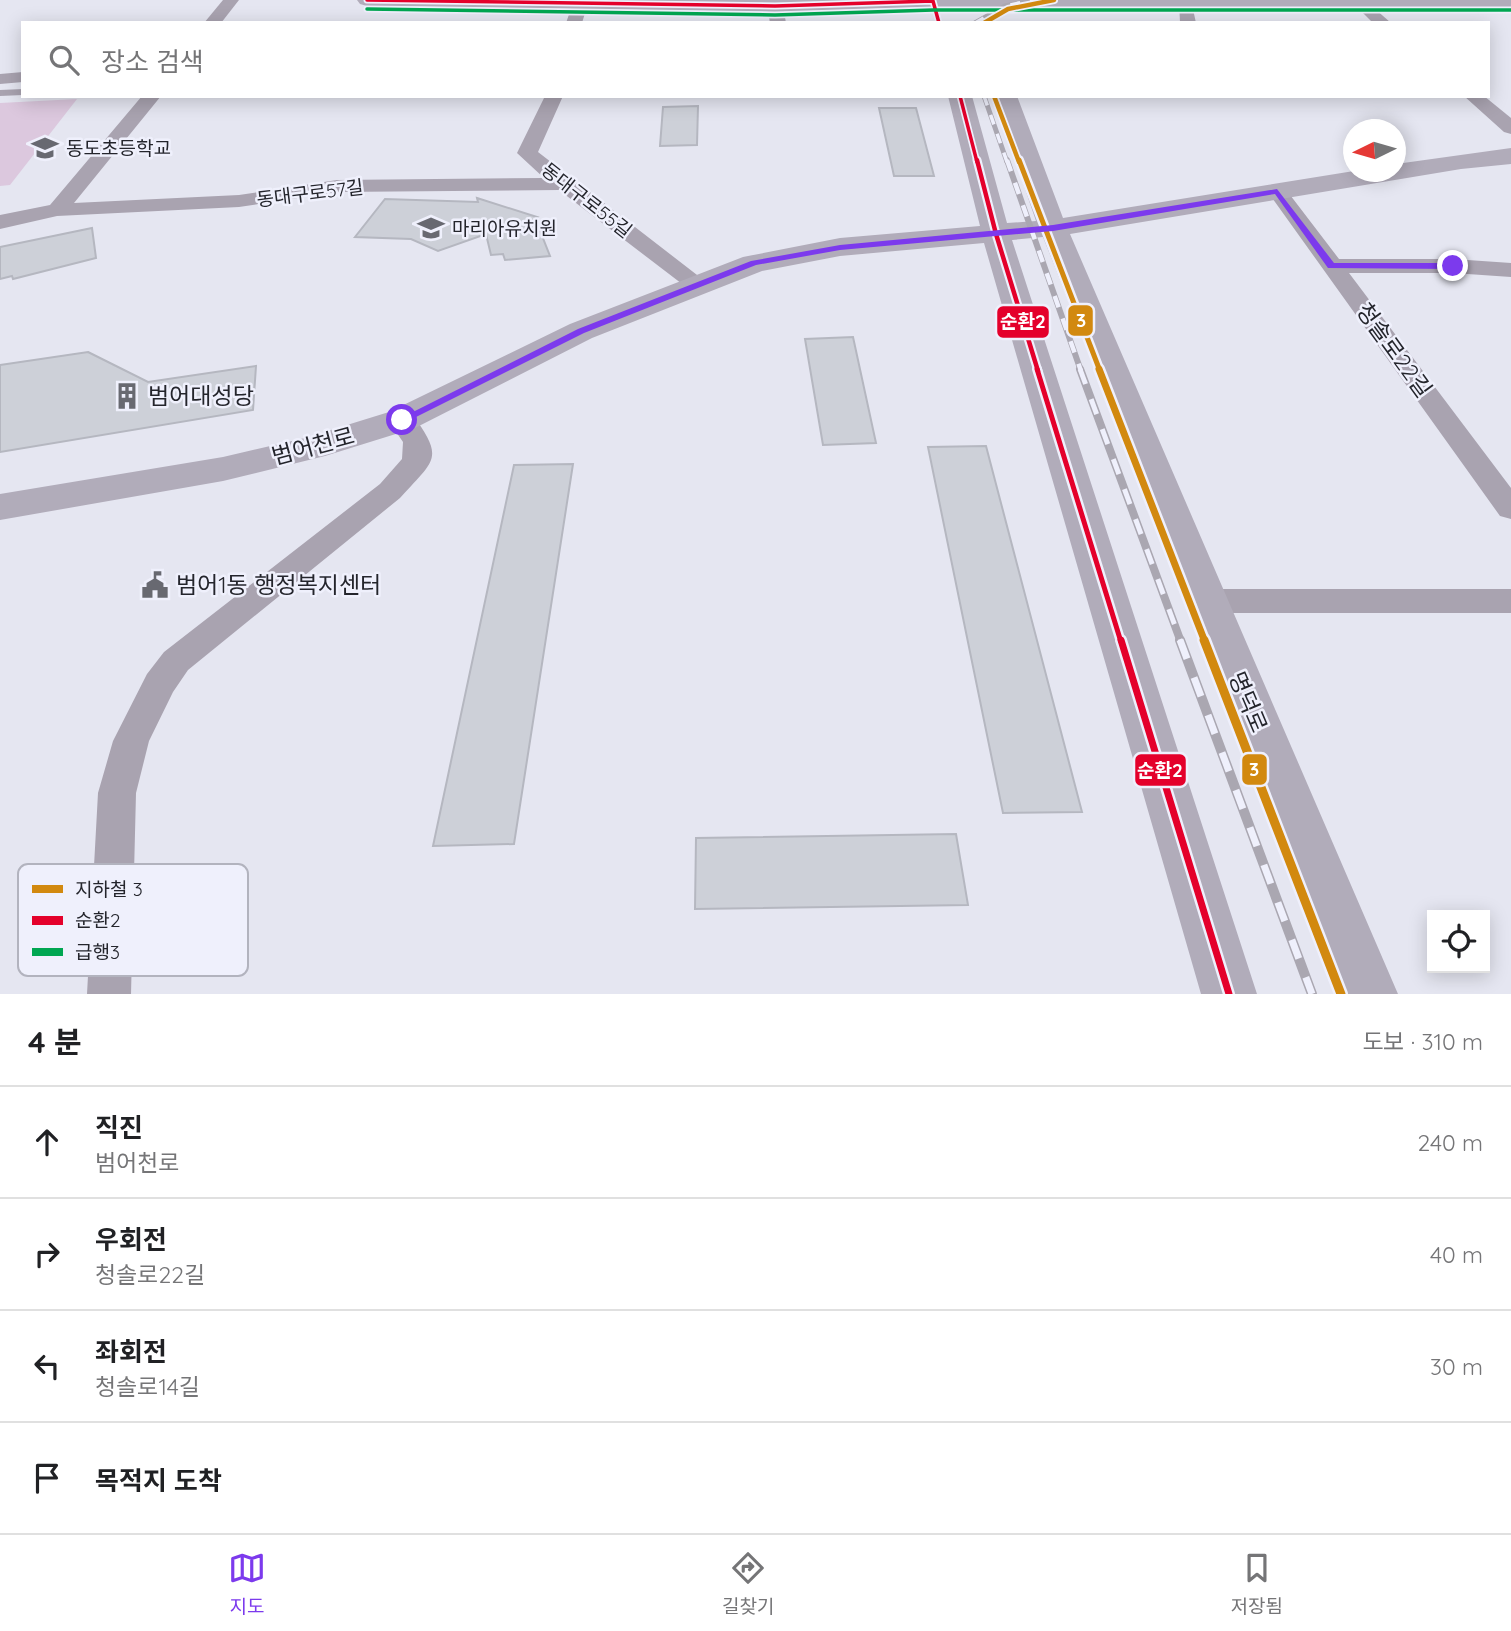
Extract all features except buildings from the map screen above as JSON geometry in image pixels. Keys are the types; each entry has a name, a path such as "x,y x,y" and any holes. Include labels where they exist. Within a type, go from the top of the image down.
{"main road":[{"path":"367,0 580,3 782,11 933,0 1511,1"},
{"path":"782,11 830,0"},
{"path":"933,0 938,21"},
{"path":"965,0 973,21"},
{"path":"1112,0 1139,2"},
{"path":"961,98 996,234 1229,994"},
{"name":"명덕로","path":"1006,98 1053,228 1370,994"},
{"name":"범어천로","path":"0,507 223,469 312,448 402,420 581,331 754,263 840,247 1053,228 1511,156"}],"street":[{"path":"214,21 231,0"},
{"path":"1357,1 1381,21"},
{"path":"1185,2 1188,21"},
{"path":"575,21 580,3"},
{"path":"0,79 21,77"},
{"path":"57,210 150,98"},
{"name":"동대구로55길","path":"553,98 527,153 698,285"},
{"path":"1475,98 1511,128"},
{"name":"동대구로57길","path":"0,222 57,210 239,201 337,186 564,184"},
{"name":"청솔로22길","path":"1277,191 1511,509"},
{"path":"1331,266 1453,266 1511,270"},
{"path":"114,864 117,793 131,741 159,684 176,662 222,622 390,491 416,462 419,450 417,441 402,420"},
{"path":"1207,601 1511,601"},
{"path":"109,994 110,976"}],"lane":[{"path":"0,93 21,92"}],"shaded area":[{"path":"77,99 10,185 0,186 0,103"}],"railway":[{"path":"979,21 1005,6 1033,0"},
{"path":"985,98 1007,162"},
{"path":"1007,160 1081,371"},
{"path":"1080,369 1181,642"},
{"path":"1180,640 1312,994"}],"metro line":[{"name":"3","path":"987,21 1008,9 1054,0"},
{"name":"3","path":"995,98 1341,994"}],"transit line":[{"name":"순환2","path":"367,0 775,6 933,1 938,21"},
{"name":"급행3","path":"367,9 775,15 933,10 1511,10"},
{"name":"순환2","path":"961,98 996,234 1229,994"}],"place":[{"name":"동도초등학교","path":"45,148"},
{"name":"마리아유치원","path":"431,228"},
{"name":"범어대성당","path":"127,396"},
{"name":"범어1동 행정복지센터","path":"155,585"}],"route":[{"path":"402,420 581,331 646,304 754,263 840,247 1053,228 1277,191 1331,266 1453,266"}]}
